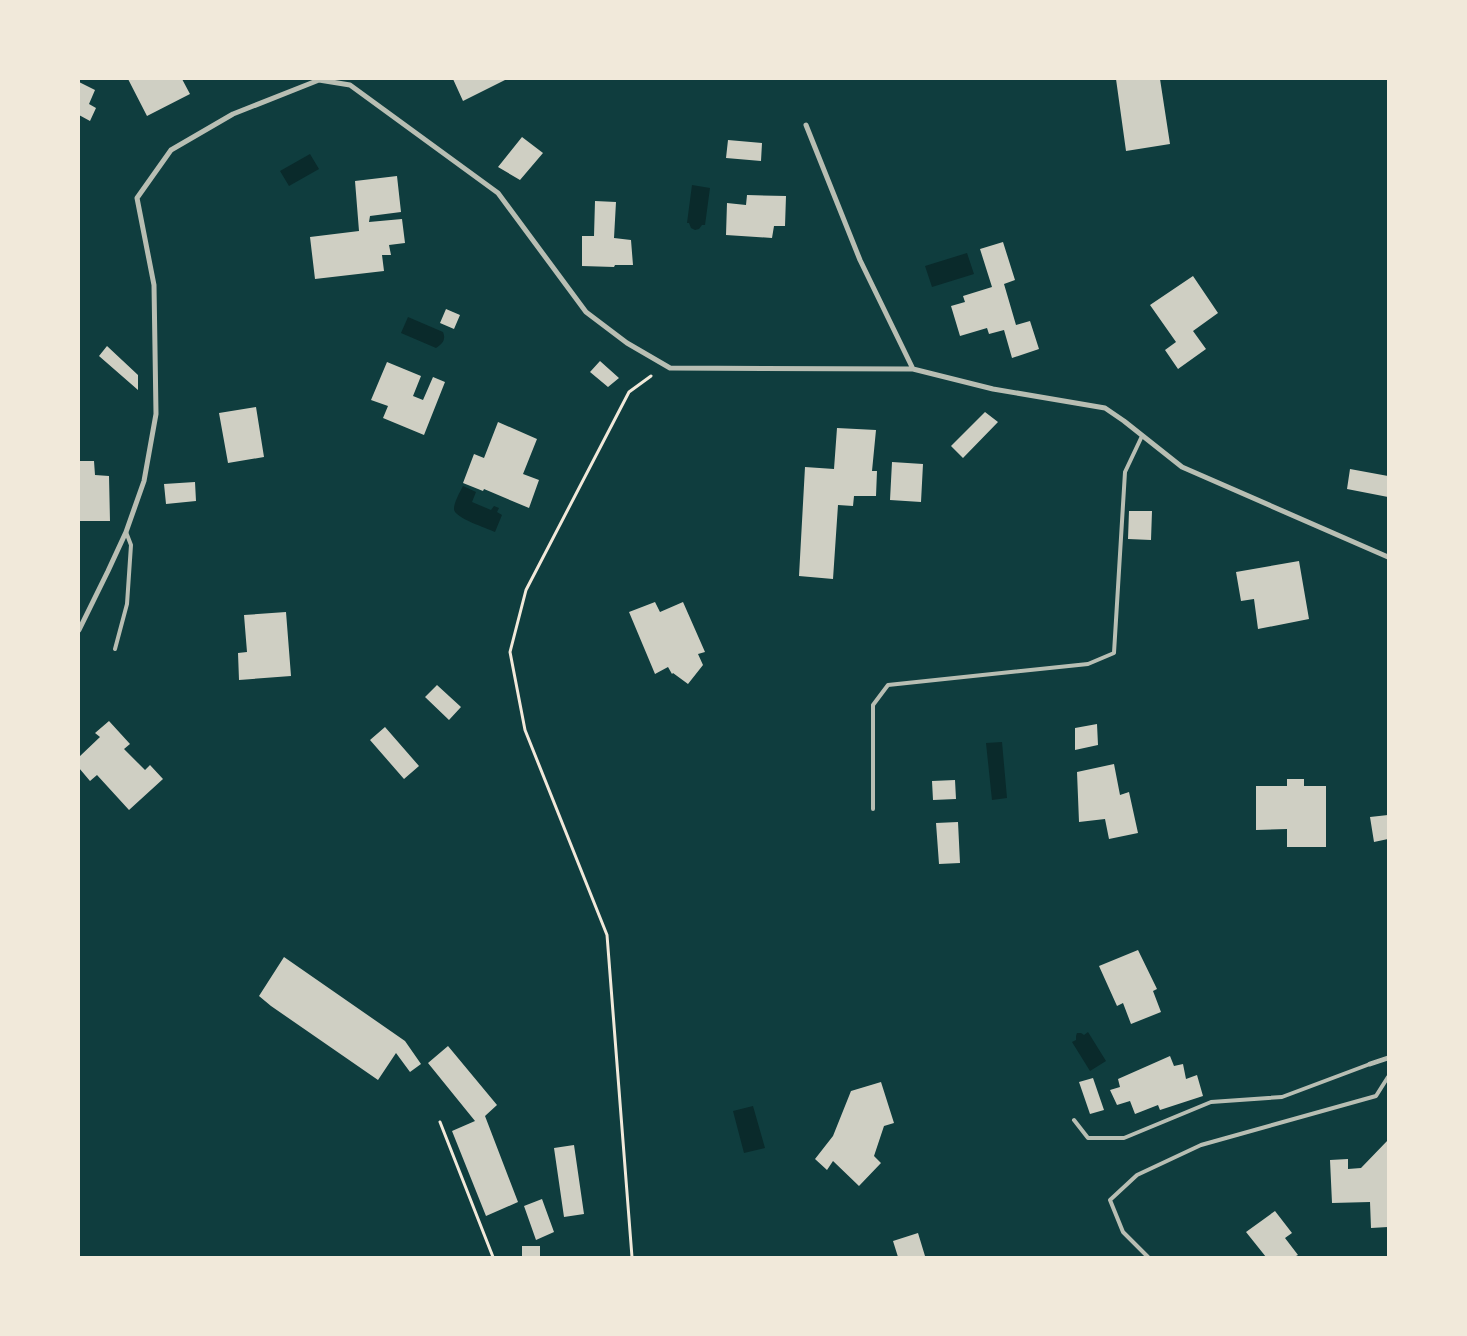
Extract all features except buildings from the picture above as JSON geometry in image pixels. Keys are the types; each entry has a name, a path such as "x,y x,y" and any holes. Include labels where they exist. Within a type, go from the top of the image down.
{"street":[{"path":"79,630 126,532 144,481 156,414 154,285 137,198 171,150 233,114 319,80 350,85 498,193 586,312 627,343 670,368 914,368 993,388 1105,408 1182,467 1388,557"},
{"path":"806,124 860,260 914,368"},
{"path":"1370,1064 1388,1058"}],"lane":[{"path":"873,809 873,705 888,685 1088,664 1114,653 1125,472 1142,436"},
{"path":"116,649 127,604 131,545 126,532"},
{"path":"1074,1120 1088,1138 1124,1138 1211,1102 1282,1097 1370,1064"},
{"path":"1148,1257 1123,1232 1110,1200 1137,1175 1201,1145 1376,1096 1388,1077"}],"path":[{"path":"632,1257 607,935 525,730 510,652 526,590 629,392 648,377 670,368"},
{"path":"440,1122 493,1257"}],"water":[{"path":"310,154 319,169 289,186 280,171"},
{"path":"692,185 710,188 705,225 695,230 687,223"},
{"path":"967,253 974,274 932,287 925,266"},
{"path":"408,317 443,332 444,339 442,343 436,348 401,333"},
{"path":"463,486 476,492 472,502 491,510 494,506 499,508 497,512 502,515 495,532 459,516 455,512 455,503"},
{"path":"1002,742 1007,798 992,800 986,743"},
{"path":"1088,1032 1106,1061 1090,1071 1072,1042 1076,1040 1077,1033 1084,1035"},
{"path":"753,1106 765,1148 744,1153 733,1111"}]}
